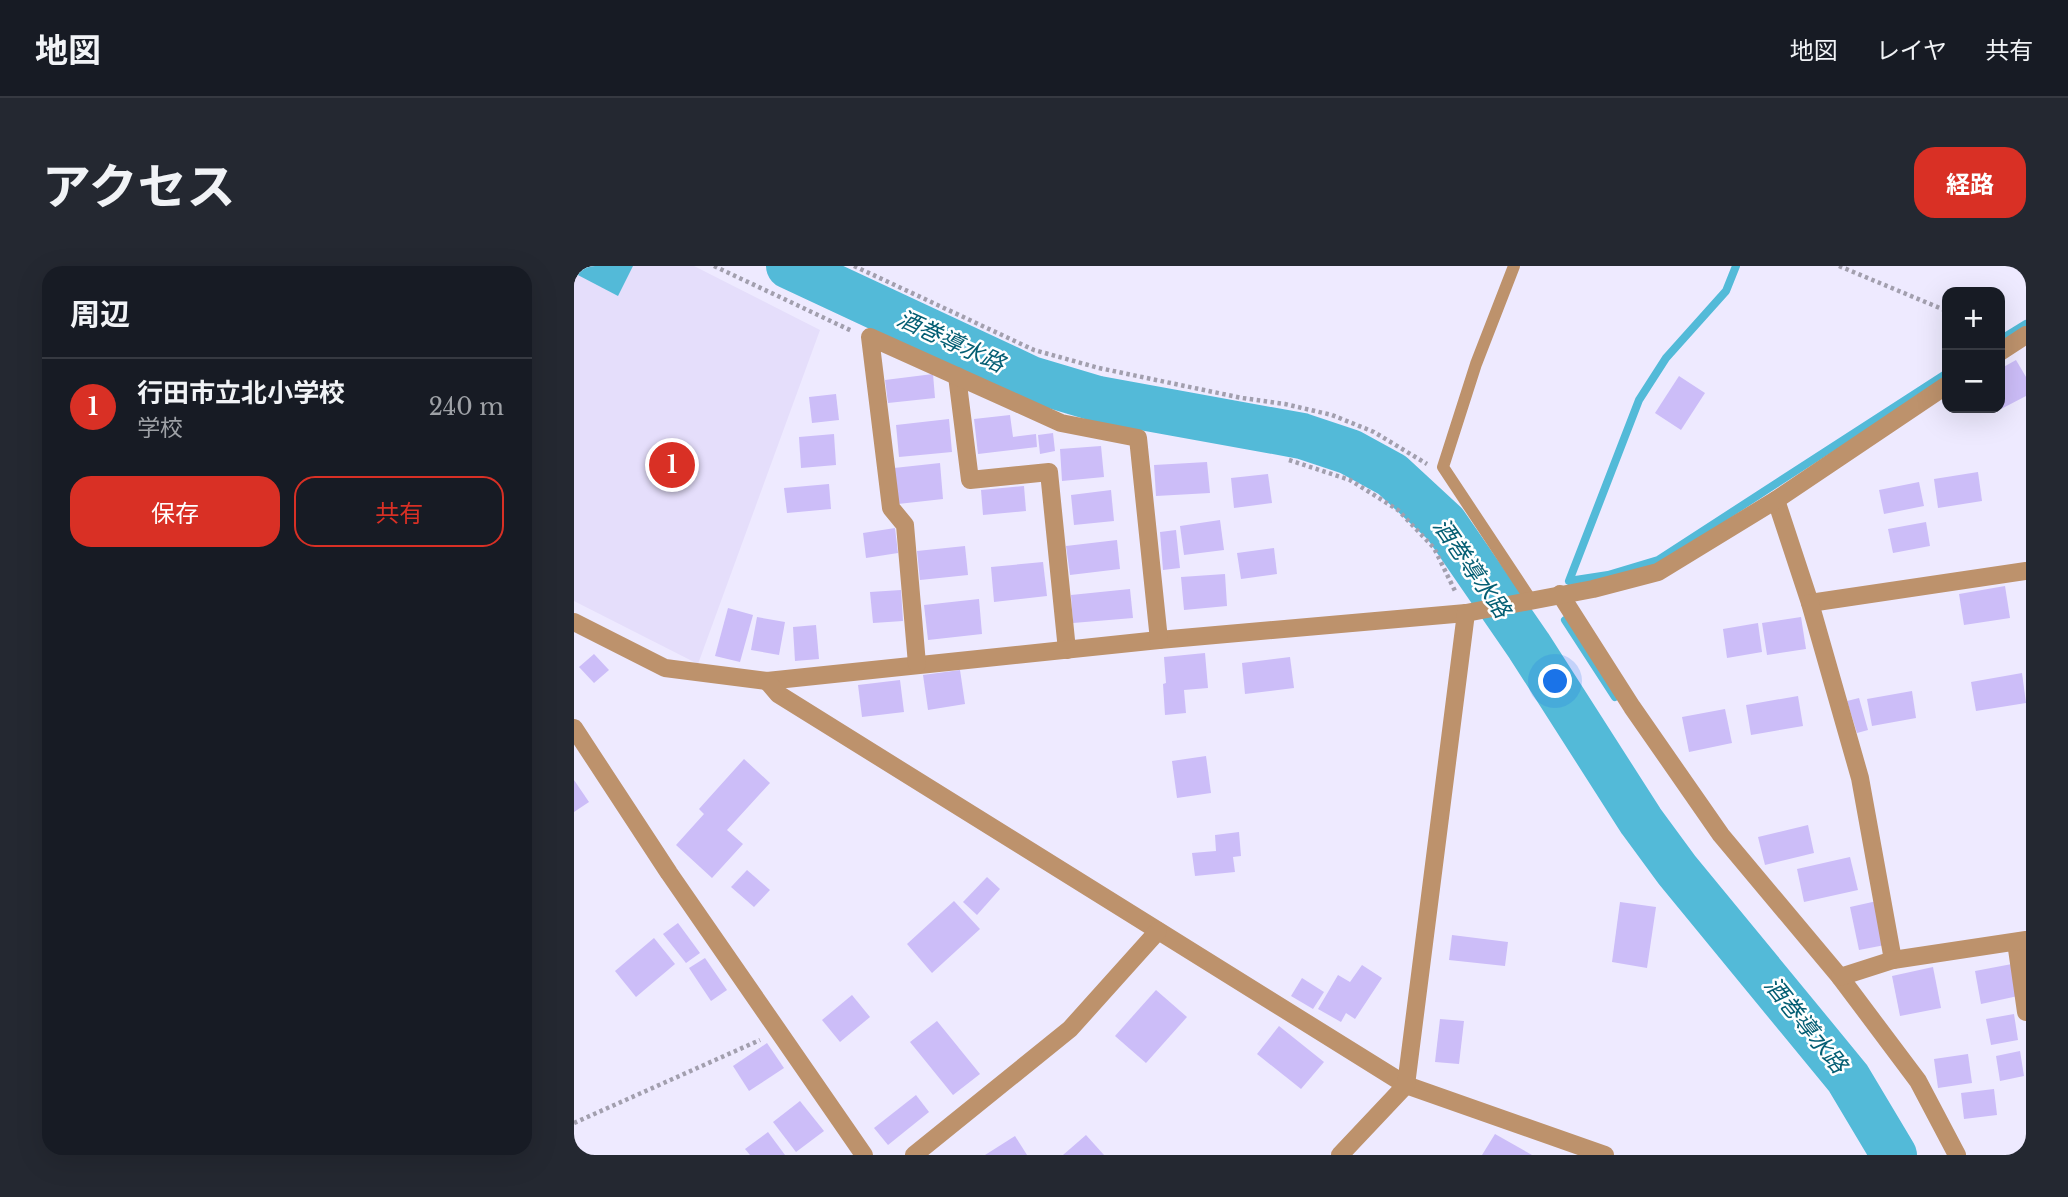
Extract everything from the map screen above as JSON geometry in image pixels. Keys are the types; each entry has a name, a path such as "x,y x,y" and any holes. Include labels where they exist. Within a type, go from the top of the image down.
{"street":[{"path":"2003,350 2026,335"},
{"path":"870,337 1061,422 1138,438 1159,640"},
{"path":"870,337 891,508 905,525 917,664"},
{"path":"957,376 970,480 1049,472 1068,650"},
{"path":"574,622 665,668 767,681 1472,611 1593,589 1658,572 1776,500 1942,389"},
{"path":"1776,500 1810,603 1860,778 1894,960"},
{"path":"1810,603 2026,570"},
{"path":"1560,594 1632,707 1721,835 1840,977 1918,1080 1957,1155"},
{"path":"1340,1155 1406,1085 1472,611"},
{"path":"767,681 778,694 1406,1085 1605,1155"},
{"path":"574,728 669,873 864,1155"},
{"path":"915,1155 1070,1029 1158,930"},
{"path":"1840,977 1894,960 2021,941 2026,1012"}],"lane":[{"path":"1514,266 1476,364 1443,467 1525,601"}],"path":[{"path":"714,266 839,327 870,337"},
{"path":"853,266 1034,350 1099,368 1332,415 1374,432 1433,467 1443,467"},
{"path":"1839,266 1942,309"},
{"path":"1289,460 1350,480 1398,510 1434,548 1472,611"},
{"path":"574,1123 779,1031"}],"shaded area":[{"path":"574,266 694,266 820,330 698,664 574,601"}],"water":[{"path":"574,266 633,266 618,296 574,273"}],"building":[{"path":"2016,360 2026,377 2026,396 2005,407 2005,366"},
{"path":"933,374 935,398 888,403 885,380"},
{"path":"1679,376 1705,393 1681,430 1655,413"},
{"path":"836,394 839,420 812,423 809,397"},
{"path":"1010,415 1013,437 1036,434 1037,447 978,454 974,419"},
{"path":"949,419 952,452 899,457 896,425"},
{"path":"1053,433 1055,451 1040,454 1038,435"},
{"path":"834,434 836,465 801,468 799,437"},
{"path":"1101,446 1104,477 1062,481 1060,449"},
{"path":"1207,462 1210,493 1156,496 1154,465"},
{"path":"940,463 943,499 898,504 894,468"},
{"path":"1978,472 1982,501 1938,508 1934,479"},
{"path":"1268,474 1272,503 1234,508 1231,478"},
{"path":"1919,482 1924,506 1884,514 1879,490"},
{"path":"829,484 831,509 787,513 784,488"},
{"path":"1024,486 1026,511 983,515 981,490"},
{"path":"1111,490 1114,521 1074,525 1071,495"},
{"path":"1220,520 1224,550 1184,555 1180,526"},
{"path":"1926,522 1930,546 1893,553 1888,529"},
{"path":"895,528 898,553 866,558 863,533"},
{"path":"1176,530 1180,568 1163,570 1160,532"},
{"path":"1117,540 1120,569 1070,575 1066,546"},
{"path":"965,546 968,575 920,580 917,551"},
{"path":"1274,548 1277,574 1241,579 1237,553"},
{"path":"1043,562 1047,596 994,602 991,567"},
{"path":"1225,574 1227,606 1184,610 1181,577"},
{"path":"2005,586 2010,618 1964,625 1959,594"},
{"path":"1130,589 1133,618 1073,623 1071,595"},
{"path":"901,590 903,621 873,623 870,592"},
{"path":"979,599 982,634 928,640 924,605"},
{"path":"728,608 753,615 740,662 715,656"},
{"path":"757,617 785,622 779,655 751,650"},
{"path":"1801,617 1806,649 1767,655 1762,623"},
{"path":"1758,623 1762,652 1727,658 1723,629"},
{"path":"816,625 819,659 795,661 793,627"},
{"path":"1205,653 1208,688 1184,690 1186,713 1165,715 1164,657"},
{"path":"594,654 609,670 594,683 579,667"},
{"path":"1290,657 1294,688 1245,694 1242,663"},
{"path":"960,670 965,704 928,710 923,675"},
{"path":"2022,673 2026,703 1976,711 1971,682"},
{"path":"900,680 904,712 862,717 858,685"},
{"path":"1912,691 1916,718 1872,726 1867,699"},
{"path":"1798,696 1803,726 1751,735 1746,705"},
{"path":"1859,698 1868,730 1857,733 1847,701"},
{"path":"1725,709 1732,743 1689,752 1682,717"},
{"path":"1206,756 1211,793 1177,798 1172,761"},
{"path":"744,759 770,783 727,830 743,844 712,878 676,845 704,814 699,809"},
{"path":"574,780 589,802 574,812"},
{"path":"1808,825 1814,853 1765,865 1758,837"},
{"path":"1239,832 1241,856 1233,857 1235,872 1195,876 1192,853 1216,851 1215,835"},
{"path":"1850,857 1858,890 1804,902 1797,869"},
{"path":"747,870 770,890 754,907 731,887"},
{"path":"987,877 1000,889 977,915 963,902"},
{"path":"954,901 980,929 932,973 907,944"},
{"path":"1877,901 1885,945 1859,950 1850,907"},
{"path":"1620,902 1656,907 1647,968 1612,962"},
{"path":"678,923 700,953 686,963 663,934"},
{"path":"1452,935 1508,942 1505,966 1449,960"},
{"path":"654,938 675,964 636,997 615,971"},
{"path":"705,958 727,990 711,1001 689,968"},
{"path":"2012,964 2018,996 1981,1004 1975,971"},
{"path":"1362,965 1382,978 1355,1019 1346,1013 1341,1022 1318,1009 1338,975 1350,982"},
{"path":"1933,967 1941,1008 1900,1016 1892,976"},
{"path":"1302,978 1324,992 1313,1009 1291,996"},
{"path":"1156,990 1187,1017 1146,1063 1115,1036"},
{"path":"852,995 870,1017 840,1042 822,1020"},
{"path":"2014,1014 2018,1040 1991,1045 1986,1019"},
{"path":"1440,1019 1464,1021 1459,1064 1435,1062"},
{"path":"937,1021 980,1074 953,1095 910,1042"},
{"path":"1279,1026 1324,1062 1301,1089 1257,1054"},
{"path":"767,1043 784,1068 749,1091 733,1066"},
{"path":"2020,1051 2024,1076 2000,1081 1996,1056"},
{"path":"1968,1054 1972,1083 1938,1088 1934,1059"},
{"path":"1994,1089 1997,1115 1964,1119 1961,1093"},
{"path":"916,1095 929,1112 888,1145 874,1128"},
{"path":"800,1101 824,1131 796,1152 773,1122"},
{"path":"768,1132 785,1155 750,1155 745,1149"},
{"path":"1495,1134 1532,1155 1482,1155"},
{"path":"1086,1135 1104,1155 1063,1155"},
{"path":"1015,1136 1027,1155 985,1155"}],"waterway":[{"name":"酒巻導水路","path":"789,266 1031,379 1098,399 1302,436 1350,452 1392,475 1445,524 1529,646 1641,821 1677,870 1848,1078 1894,1155"},
{"path":"1736,266 1726,291 1666,358 1639,400 1569,581 1608,575 1658,560 1942,376"},
{"path":"2005,337 2026,324"},
{"path":"1565,620 1615,697"}],"place":[{"name":"行田市立北小学校","path":"672,465"}]}
